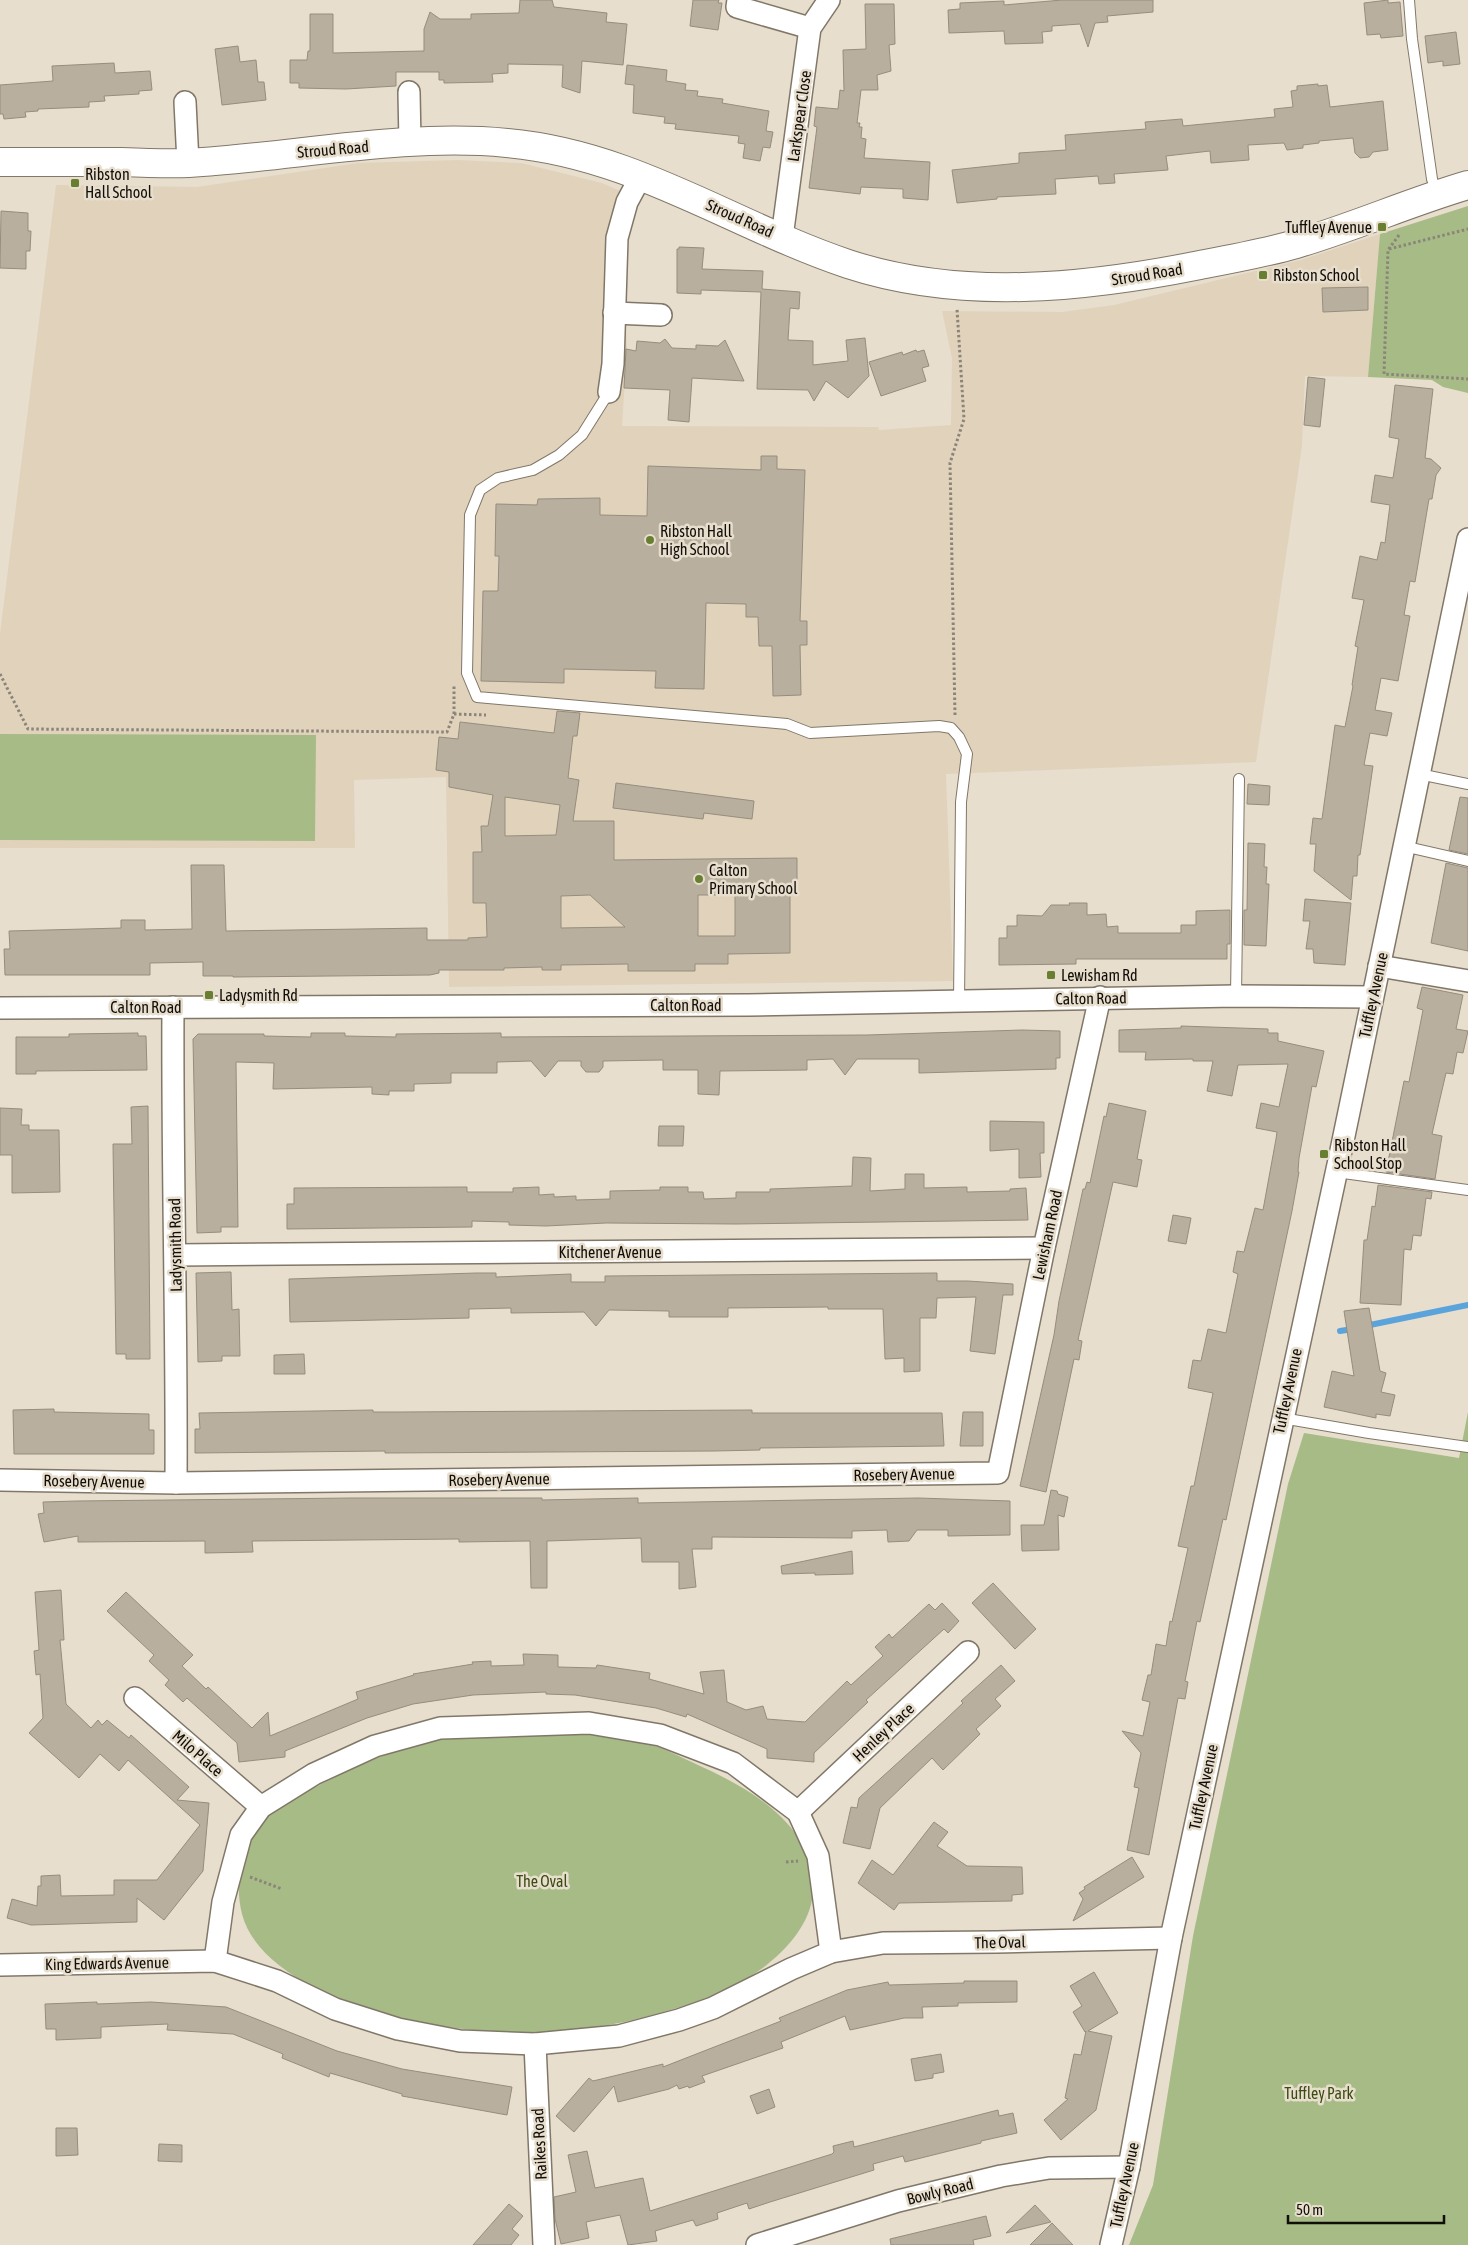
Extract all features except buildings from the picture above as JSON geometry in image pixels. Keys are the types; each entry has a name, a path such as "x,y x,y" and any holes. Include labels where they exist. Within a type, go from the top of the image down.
{"main road":[{"name":"Stroud Road","path":"0,162 188,163 410,143 474,141 507,143 543,148 600,161 641,176 847,263 901,277 956,286 1048,286 1149,275 1295,244 1468,185"}],"street":[{"name":"Larkspear Close","path":"782,237 810,28 829,0"},
{"path":"738,4 810,28"},
{"path":"409,92 410,143"},
{"path":"185,102 188,163"},
{"path":"609,392 612,364 617,238 621,219 631,193 641,176"},
{"path":"614,313 661,314"},
{"name":"Tuffley Avenue","path":"1111,2245 1128,2167 1171,1938 1380,966 1403,846 1468,538"},
{"path":"1380,966 1468,981"},
{"name":"Calton Road","path":"0,1008 748,1005 959,1002 1100,997 1372,997"},
{"name":"Lewisham Road","path":"998,1473 1044,1248 1100,997"},
{"name":"Ladysmith Road","path":"173,1006 172,1150 176,1255 176,1483"},
{"name":"Kitchener Avenue","path":"176,1255 1044,1248"},
{"name":"Rosebery Avenue","path":"0,1480 176,1483 998,1473"},
{"name":"Henley Place","path":"798,1812 968,1652"},
{"name":"Milo Place","path":"135,1698 261,1807"},
{"path":"215,1961 223,1902 241,1835 261,1807 314,1774 375,1746 440,1728 589,1723 660,1735 733,1763 798,1812 818,1856 830,1952"},
{"name":"The Oval","path":"215,1961 277,1981 335,2009 398,2029 460,2041 535,2044 619,2036 679,2020 713,2008 791,1969 830,1952 884,1943 1171,1938"},
{"name":"King Edwards Avenue","path":"0,1965 215,1961"},
{"name":"Raikes Road","path":"535,2044 544,2245"},
{"name":"Bowly Road","path":"756,2245 898,2201 1001,2176 1049,2168 1128,2167"}],"lane":[{"path":"1409,0 1412,39 1422,97 1432,179 1437,194"},
{"path":"609,392 582,436 559,455 533,470 498,478 480,490 470,514 467,664 467,673 477,696 787,724 810,733 939,726 951,728 959,737 967,754 961,802 959,1002"},
{"path":"1419,774 1468,784"},
{"path":"1236,996 1238,778"},
{"path":"1403,846 1468,861"},
{"path":"1336,1172 1468,1190"},
{"path":"1282,1418 1369,1434 1468,1447"}],"path":[{"path":"1468,229 1388,250 1384,374 1468,378"},
{"path":"951,728 955,717 950,462 964,419 956,286"},
{"path":"0,674 28,730 437,732 447,732 454,714 455,676"},
{"path":"231,1870 282,1889"}],"shaded area":[{"name":"Ribston Hall High School","path":"457,160 521,163 602,183 636,198 626,233 624,291 627,349 622,426 878,427 879,430 951,425 952,358 942,311 1062,312 1114,305 1301,260 1380,234 1368,377 1305,376 1302,446 1256,762 946,774 953,981 449,987 446,777 354,780 355,848 0,848 0,634 56,185 197,187 358,163"}],"green space":[{"path":"1468,206 1468,393 1443,387 1432,380 1368,377 1380,234"},
{"path":"0,734 316,735 315,841 0,840"},
{"name":"Tuffley Park","path":"1468,1412 1468,2245 1129,2245 1153,2185 1193,1936 1288,1484 1304,1433 1459,1458"},
{"name":"The Oval","path":"583,1730 652,1745 681,1757 759,1798 792,1829 804,1848 811,1869 813,1893 805,1921 797,1934 764,1967 730,1988 710,1997 625,2022 555,2031 485,2031 415,2021 380,2013 340,1999 298,1979 263,1950 250,1933 242,1914 240,1901 240,1874 243,1861 247,1848 260,1825 280,1805 361,1765 421,1743 463,1734 492,1731"}],"waterway":[{"path":"1365,1326 1468,1305"},
{"path":"1340,1331 1353,1329"}],"place":[{"name":"Ribston Hall School","path":"75,183"},
{"name":"Tuffley Avenue","path":"1382,227"},
{"name":"Ribston School","path":"1263,275"},
{"name":"Ribston Hall High School","path":"650,540"},
{"name":"Calton Primary School","path":"699,879"},
{"name":"Lewisham Rd","path":"1051,975"},
{"name":"Ladysmith Rd","path":"209,995"},
{"name":"Ribston Hall School Stop","path":"1324,1154"}]}
